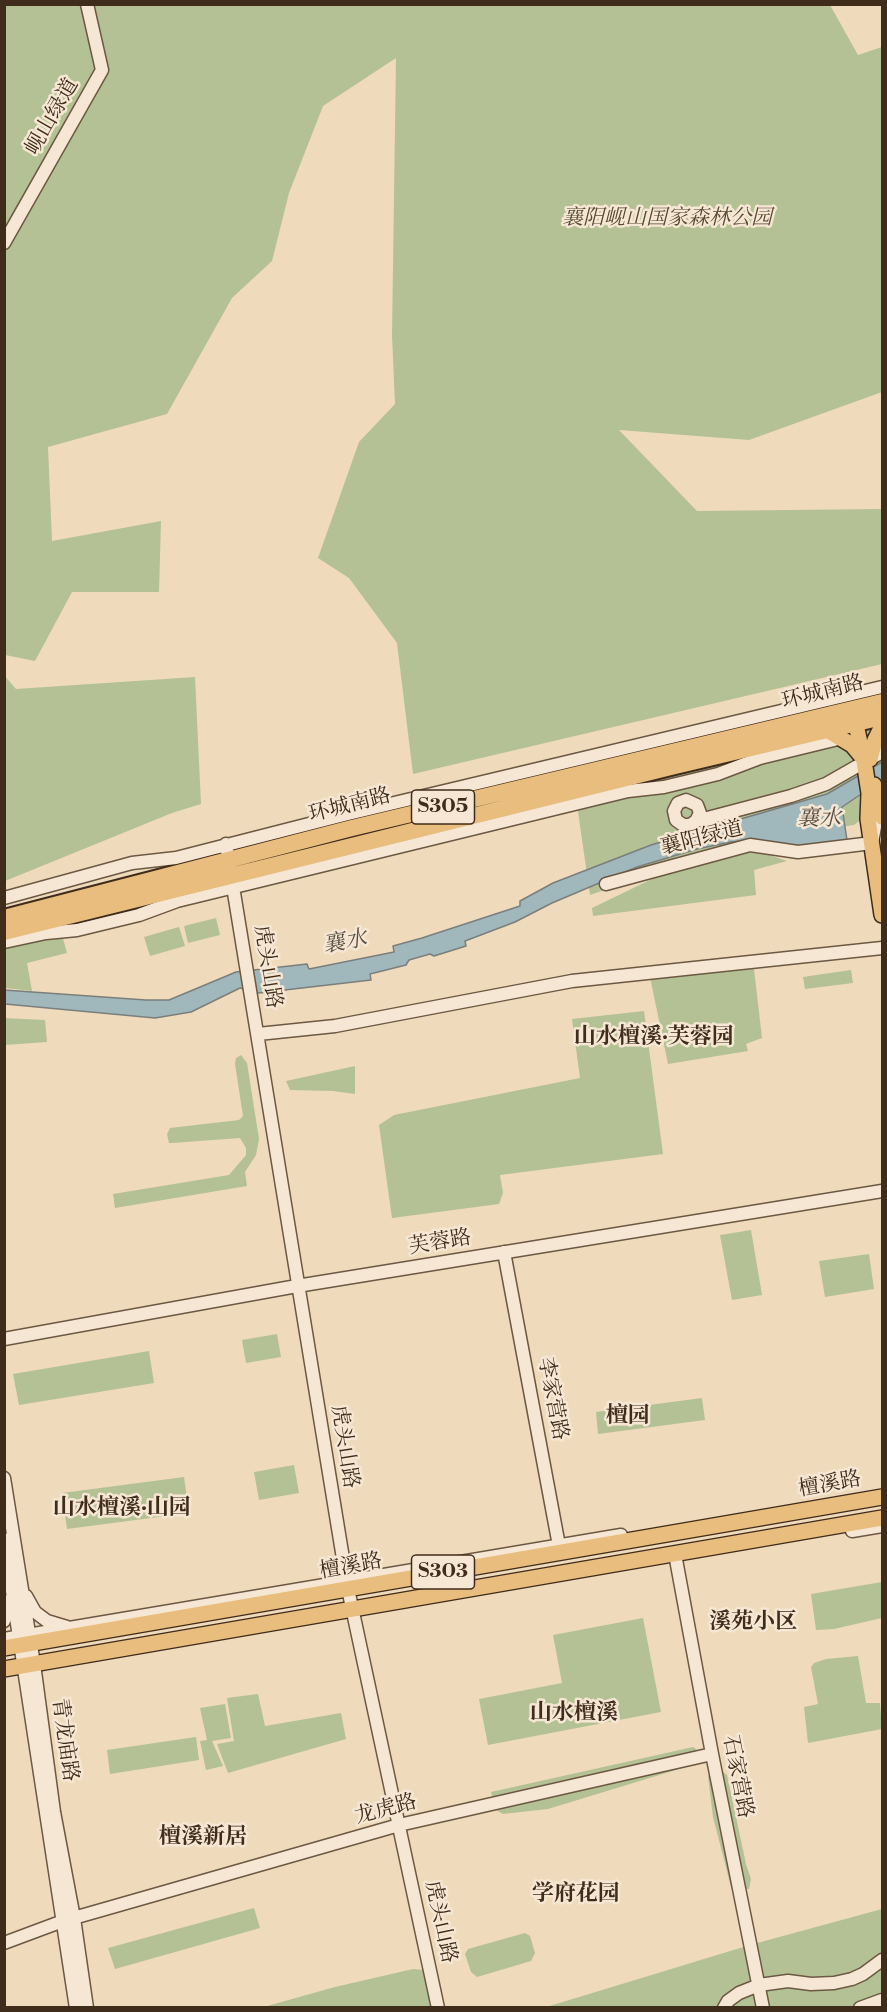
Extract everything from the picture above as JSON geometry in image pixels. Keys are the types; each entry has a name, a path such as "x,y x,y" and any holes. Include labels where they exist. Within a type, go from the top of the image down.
{"highway":[{"name":"环城南路","path":"4,932 231,867 352,828 882,702"},
{"name":"环城南路","path":"857,708 882,724"},
{"name":"环城南路","path":"4,918 834,734 857,708"}],"main road":[{"path":"857,708 872,757 877,802 868,819 882,915"},
{"path":"872,757 882,724"},
{"path":"834,734 860,752 872,757"},
{"name":"檀溪路","path":"4,1648 25,1640 560,1548 882,1497"},
{"name":"檀溪路","path":"4,1669 29,1668 352,1613 675,1557 882,1518"}],"street":[{"name":"岘山绿道","path":"4,243 102,70 87,4"},
{"path":"857,708 882,687"},
{"name":"襄阳绿道","path":"689,823 690,825 696,821 791,796 826,784 872,757"},
{"name":"襄阳绿道","path":"606,884 750,845 798,852 872,843"},
{"path":"4,898 132,863 176,858 231,867"},
{"path":"4,942 46,933 77,930 139,915 177,901 231,867"},
{"name":"虎头山路","path":"231,867 297,1286 352,1613 438,2007"},
{"path":"258,1034 335,1026 572,981 882,948"},
{"name":"芙蓉路","path":"4,1339 297,1286 882,1191"},
{"name":"李家营路","path":"504,1252 560,1548"},
{"name":"青龙庙路","path":"4,1478 17,1591 54,1812 69,1920 76,2007"},
{"path":"560,1548 882,1491"},
{"path":"675,1557 882,1526"},
{"name":"青龙庙路","path":"4,1539 17,1591"},
{"name":"石家营路","path":"675,1557 763,2007"},
{"path":"4,1639 25,1640 71,1628 347,1585"},
{"path":"4,1621 17,1591 47,1622 71,1628"},
{"path":"4,1675 29,1668"},
{"name":"龙虎路","path":"4,1943 69,1920 399,1826 712,1754"},
{"name":"青龙庙路","path":"69,1920 87,2007"},
{"path":"724,2007 728,2001 740,1993 759,1985 788,1981 821,1984 843,1981 863,1974 882,1960"},
{"path":"860,2007 882,2000"}],"green space":[{"name":"襄阳岘山国家森林公园","path":"4,5 830,5 858,55 882,47 882,392 749,440 619,430 697,511 882,509 882,664 413,774 397,643 349,578 318,558 359,442 395,404 392,335 396,58 323,106 289,193 272,261 232,298 167,414 48,447 52,541 161,521 159,592 72,592 35,661 5,655"},
{"path":"4,675 16,689 195,677 201,804 172,813 5,881"},
{"path":"882,717 882,803 854,825 748,840 590,895 575,791"},
{"path":"752,849 787,861 754,870 756,895 593,916 592,908 656,877"},
{"path":"216,918 220,935 188,943 184,926"},
{"path":"179,927 185,946 150,956 144,937"},
{"path":"62,935 67,953 27,963 32,991 5,988 4,949"},
{"path":"754,969 762,1038 746,1044 748,1051 668,1064 650,977"},
{"path":"851,970 853,983 805,989 803,977"},
{"path":"644,1011 663,1154 500,1175 503,1193 499,1204 392,1218 379,1125 394,1115 580,1078 572,1019"},
{"path":"4,1018 45,1020 47,1042 5,1045"},
{"path":"241,1055 247,1063 259,1139 256,1155 245,1172 247,1186 115,1208 113,1194 229,1175 246,1155 246,1148 240,1138 169,1143 167,1134 170,1128 239,1120 243,1116 235,1064 236,1058"},
{"path":"355,1066 355,1094 290,1090 286,1081"},
{"path":"751,1230 762,1295 732,1300 720,1235"},
{"path":"869,1254 874,1289 825,1297 819,1261"},
{"path":"277,1334 281,1357 246,1363 242,1340"},
{"path":"149,1351 154,1383 19,1405 13,1374"},
{"path":"702,1398 705,1420 598,1434 596,1412"},
{"path":"294,1465 299,1493 259,1500 254,1472"},
{"path":"184,1477 189,1513 67,1529 62,1493"},
{"path":"882,1582 882,1618 834,1629 816,1630 811,1594"},
{"path":"643,1618 661,1712 488,1745 479,1699 562,1683 553,1635"},
{"path":"858,1656 866,1703 880,1703 882,1729 808,1743 804,1707 818,1704 811,1667 814,1663 826,1659"},
{"path":"258,1694 265,1726 341,1713 346,1739 228,1773 217,1744 234,1741 227,1698"},
{"path":"225,1704 231,1738 212,1741 223,1766 206,1770 200,1741 207,1740 200,1708"},
{"path":"196,1737 199,1760 110,1774 107,1750"},
{"path":"693,1747 700,1752 702,1762 548,1809 503,1814 496,1810 491,1792"},
{"path":"722,1771 727,1775 751,1879 749,1889 732,1890 713,1817 708,1776 711,1773"},
{"path":"254,1908 260,1928 115,1969 108,1948"},
{"path":"882,1909 882,2007 543,2008 750,1945"},
{"path":"525,1933 530,1936 535,1953 531,1961 477,1977 471,1972 465,1954 468,1949"},
{"path":"413,1969 424,1970 433,2008 260,2008 335,1987"}],"water":[{"name":"襄水","path":"882,762 882,780 842,807 847,840 798,846 753,840 697,849 637,867 552,903 515,922 465,941 466,946 434,956 430,954 409,960 406,965 370,974 371,980 259,993 240,988 191,1012 155,1018 5,1004 4,990 169,1000 236,972 307,964 309,969 394,952 393,946 520,906 520,901 553,883 651,845 827,794"}],"district":[{"name":"山水檀溪·芙蓉园","path":"654,1038"},
{"name":"檀园","path":"628,1417"},
{"name":"山水檀溪·山园","path":"122,1509"},
{"name":"溪苑小区","path":"753,1623"},
{"name":"山水檀溪","path":"574,1714"},
{"name":"檀溪新居","path":"203,1838"},
{"name":"学府花园","path":"576,1895"}]}
